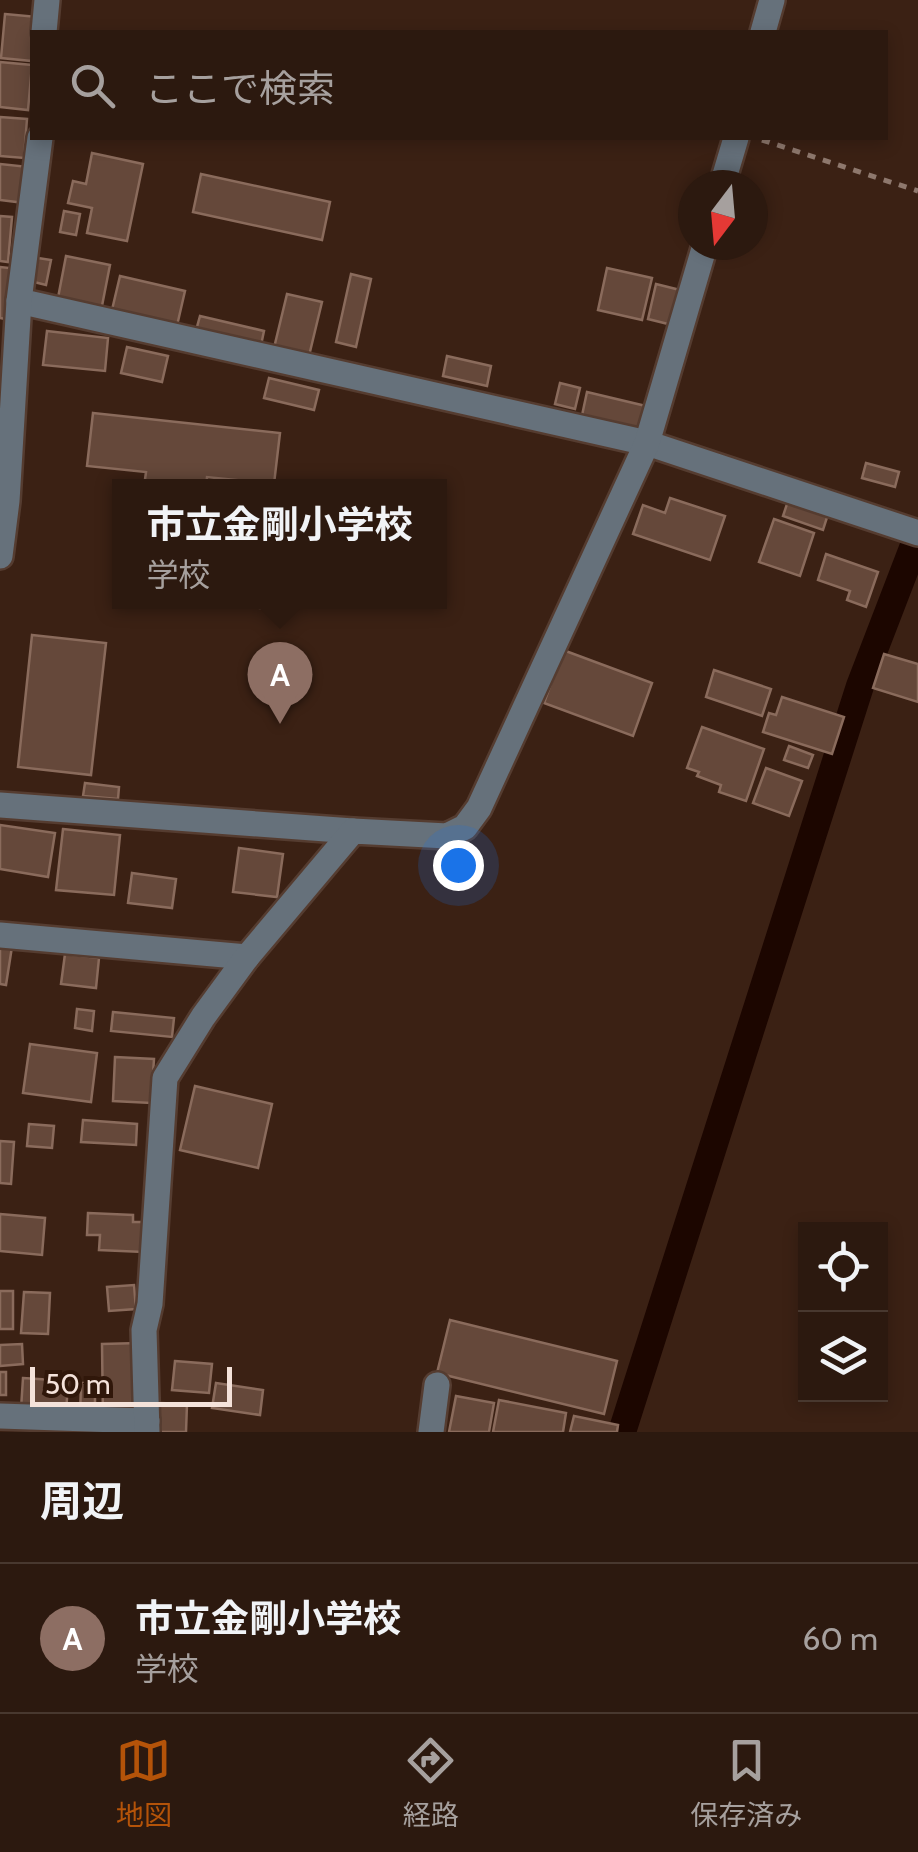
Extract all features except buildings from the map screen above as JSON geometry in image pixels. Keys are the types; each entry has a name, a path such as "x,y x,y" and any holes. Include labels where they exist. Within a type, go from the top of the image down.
{"street":[{"path":"44,30 47,0"},
{"path":"764,30 772,0"},
{"path":"0,556 7,501 8,338 19,302 40,140"},
{"path":"726,170 735,140"},
{"path":"0,806 447,836 465,827 479,808 647,442 701,260"},
{"path":"19,302 647,442 918,534"},
{"path":"0,1416 147,1427 144,1330 150,1304 165,1078 247,957 353,830"},
{"path":"0,935 247,957"},
{"path":"431,1432 436,1385"}],"path":[{"path":"760,140 918,191"}],"waterway":[{"path":"622,1432 860,686 915,543"}],"place":[{"name":"市立金剛小学校","path":"280,724"}]}
